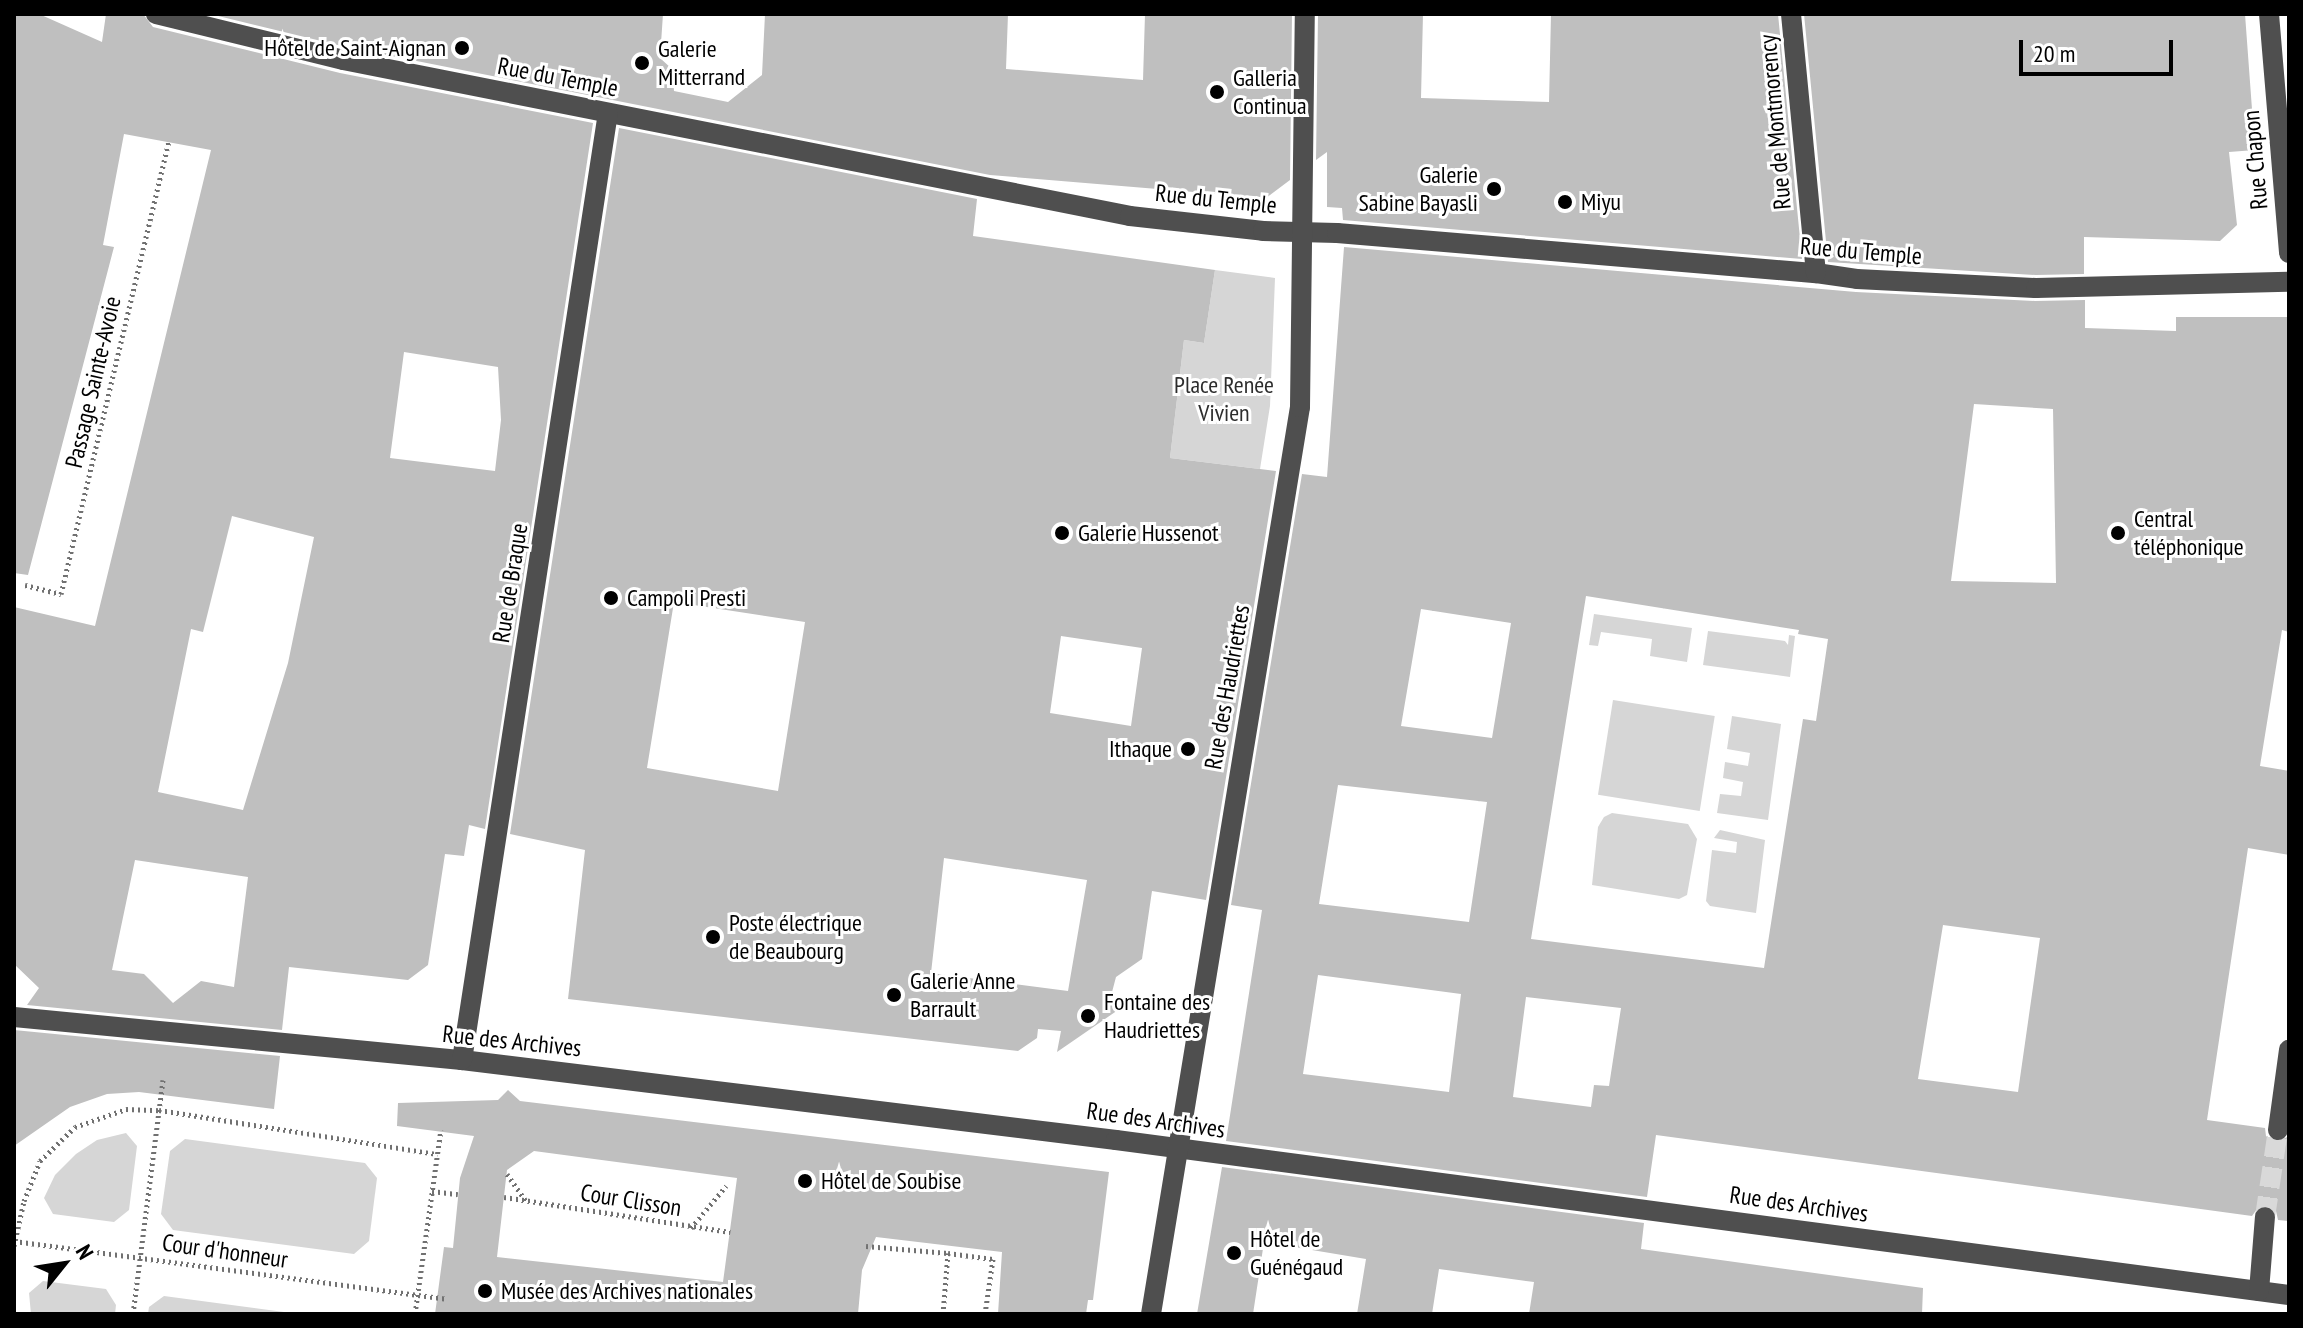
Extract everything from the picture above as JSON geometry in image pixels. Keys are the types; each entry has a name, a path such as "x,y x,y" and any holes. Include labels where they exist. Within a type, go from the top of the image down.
{"street":[{"name":"Rue du Temple","path":"156,14 343,60 1130,216 1816,273 1857,279 2036,288 2289,282"},
{"name":"Rue des Haudriettes","path":"1151,1314 1300,407 1305,14"},
{"name":"Rue de Montmorency","path":"1791,14 1816,273"},
{"name":"Rue Chapon","path":"2269,14 2289,253"},
{"name":"Rue de Braque","path":"462,1060 608,113"},
{"name":"Rue des Archives","path":"14,1017 462,1060 1176,1148 2289,1295"},
{"path":"2278,1130 2289,1050"},
{"path":"2259,1291 2265,1217"}],"path":[{"name":"Passage Sainte-Avoie","path":"25,585 61,594 169,142"},
{"path":"133,1314 163,1080"},
{"path":"14,1242 24,1201 40,1161 75,1127 126,1109 159,1110 438,1154"},
{"path":"415,1314 441,1130"},
{"path":"507,1174 527,1201"},
{"path":"690,1228 726,1186"},
{"path":"432,1191 458,1194"},
{"name":"Cour Clisson","path":"504,1197 730,1232"},
{"name":"Cour d'honneur","path":"14,1242 446,1299"},
{"path":"866,1246 993,1259 985,1314"},
{"path":"943,1314 948,1253"}],"green space":[{"name":"Place Renée Vivien","path":"1215,270 1275,278 1270,406 1260,469 1170,458 1184,340 1204,343"},
{"path":"1594,614 1692,628 1687,662 1650,656 1652,639 1601,632 1598,646 1589,645"},
{"path":"1708,631 1785,641 1788,645 1789,635 1795,636 1790,677 1703,665"},
{"path":"1613,700 1715,716 1700,811 1598,795"},
{"path":"1732,716 1781,724 1768,820 1717,813 1720,794 1741,796 1743,782 1723,778 1725,762 1748,766 1750,753 1727,749"},
{"path":"1612,813 1688,824 1697,839 1687,895 1679,899 1592,885 1598,827 1604,817"},
{"path":"1720,830 1765,840 1756,913 1710,906 1706,901 1712,850 1736,853 1737,842 1714,838"},
{"path":"126,1133 137,1146 129,1210 114,1222 53,1214 44,1198 55,1175 76,1154 97,1140"},
{"path":"185,1139 365,1163 377,1178 369,1241 354,1254 173,1230 161,1214 170,1151"},
{"path":"43,1281 106,1289 116,1305 115,1314 31,1314 29,1293"},
{"path":"164,1296 299,1314 148,1314 149,1307"}],"building":[{"path":"14,14 39,14 102,42 106,14 143,14 153,27 340,73 593,123 485,829 469,825 464,856 445,854 428,965 408,980 289,967 282,1030 27,1005 39,988 14,964 14,607 95,626 211,150 124,134 103,245 114,247 28,575 14,573","holes":["404,352 498,367 501,420 495,471 390,458","232,516 314,537 288,663 243,810 158,792 191,629 203,632","135,860 248,877 234,987 201,981 173,1003 144,974 112,970"]},
{"path":"210,14 663,14 660,58 672,69 674,91 728,102 762,75 765,14 1008,14 1006,69 1143,80 1145,14 1292,14 1290,180 1266,198 990,175 346,47"},
{"path":"1318,14 1423,14 1421,98 1549,102 1551,14 1778,14 1802,259 1343,220 1342,208 1327,207 1327,152 1316,160"},
{"path":"1804,14 2245,14 2255,150 2229,152 2237,225 2220,241 2084,237 2084,274 2036,275 1828,262"},
{"path":"619,128 977,199 973,236 1215,270 1204,343 1184,340 1170,458 1276,471 1206,900 1152,891 1142,959 1116,977 1111,996 1134,999 1057,1052 1061,1031 1038,1029 1037,1038 1018,1051 568,999 585,850 510,834","holes":["674,602 805,622 778,791 647,768","1061,636 1142,648 1131,726 1050,713","944,858 1087,880 1068,991 931,973"]},
{"path":"1344,247 1856,292 2035,301 2085,300 2085,328 2176,331 2176,317 2289,317 2289,632 2282,630 2260,766 2289,771 2289,855 2248,848 2207,1120 2265,1128 2266,1136 2275,1143 2289,1136 2289,1221 2278,1220 2276,1211 2267,1204 2259,1206 2252,1216 1656,1135 1647,1197 1226,1141 1262,910 1231,905 1302,474 1327,477","holes":["1974,404 2053,409 2056,583 1951,581","1586,596 1799,630 1798,634 1828,639 1816,721 1803,719 1764,968 1531,939","1421,609 1511,623 1492,738 1401,726","1338,785 1487,802 1469,922 1319,904","1943,925 2040,938 2018,1092 1918,1079","1318,975 1461,994 1449,1092 1303,1074","1526,997 1621,1008 1609,1086 1594,1085 1591,1107 1513,1097"]},
{"path":"14,1030 280,1056 274,1109 139,1092 107,1094 70,1107 14,1146"},
{"path":"508,1090 520,1101 1109,1172 1093,1300 1088,1300 1086,1314 998,1314 1002,1252 876,1237 862,1270 858,1314 435,1314 444,1247 453,1248 460,1178 474,1136 397,1126 398,1103 498,1100","holes":["534,1151 737,1178 723,1282 497,1257 507,1170"]},
{"path":"1222,1167 1644,1223 1641,1249 1923,1288 1922,1314 1529,1314 1534,1282 1439,1269 1432,1314 1357,1314 1366,1259 1264,1242 1253,1314 1197,1314"}],"tunnel":[{"path":"2265,1217 2278,1130"}],"place":[{"name":"Hôtel de Saint-Aignan","path":"462,48"},
{"name":"Galerie Mitterrand","path":"642,63"},
{"name":"Galleria Continua","path":"1217,92"},
{"name":"Galerie Sabine Bayasli","path":"1494,189"},
{"name":"Miyu","path":"1565,202"},
{"name":"Galerie Hussenot","path":"1062,533"},
{"name":"Central téléphonique","path":"2118,533"},
{"name":"Campoli Presti","path":"611,598"},
{"name":"Ithaque","path":"1188,749"},
{"name":"Poste électrique de Beaubourg","path":"713,937"},
{"name":"Galerie Anne Barrault","path":"894,995"},
{"name":"Fontaine des Haudriettes","path":"1088,1016"},
{"name":"Hôtel de Soubise","path":"805,1181"},
{"name":"Hôtel de Guénégaud","path":"1234,1253"},
{"name":"Musée des Archives nationales","path":"485,1291"}]}
